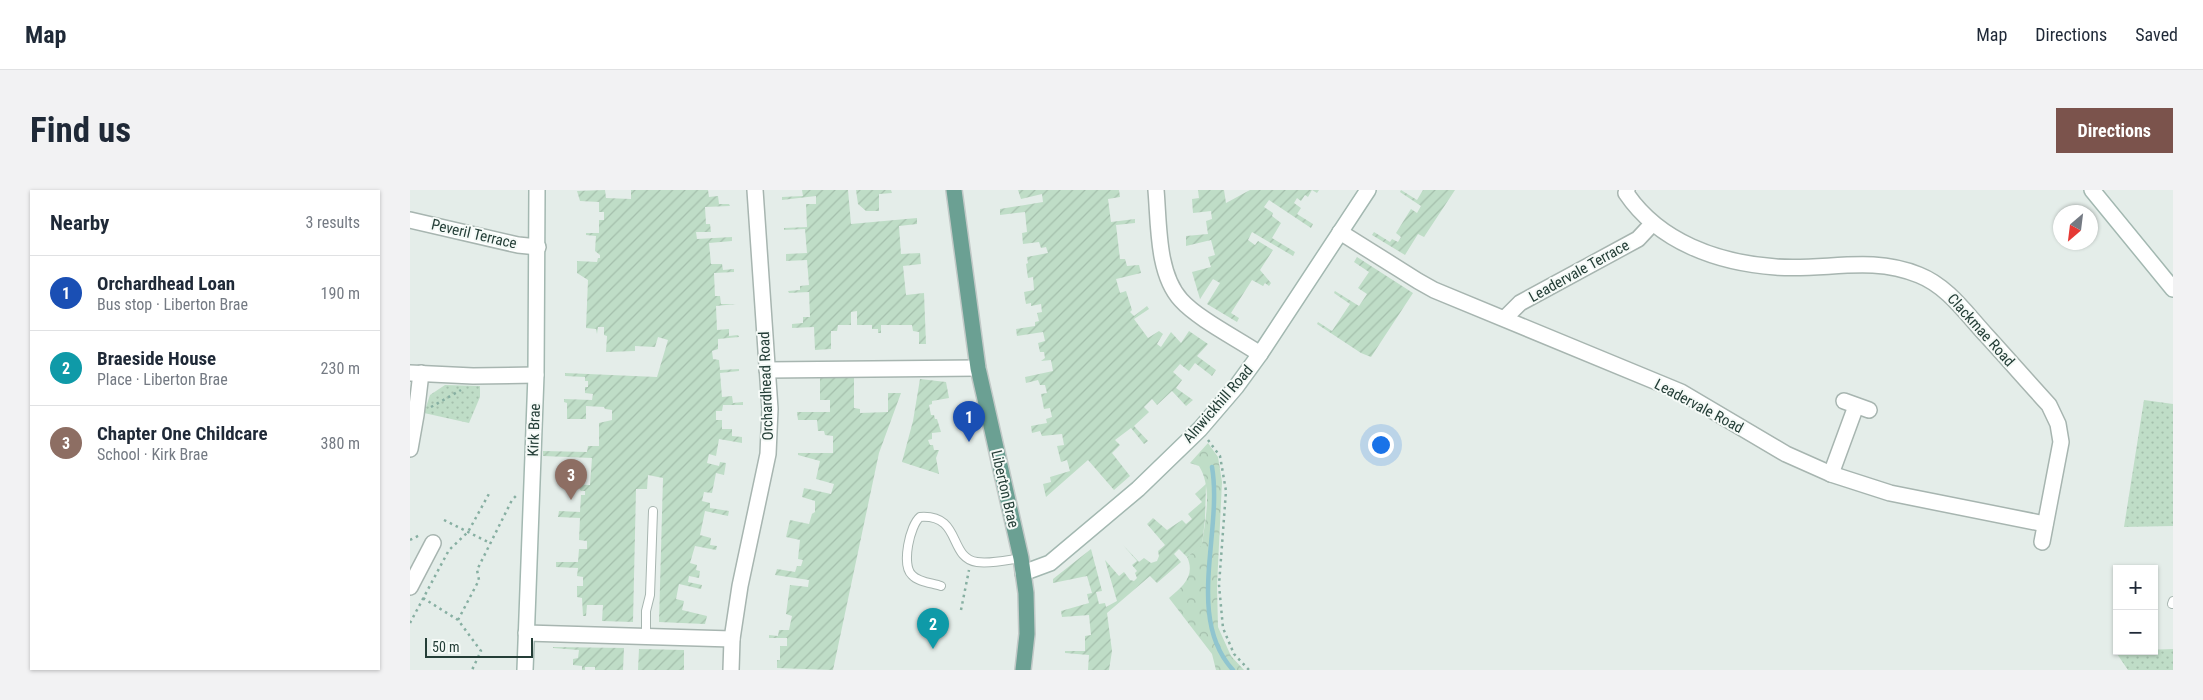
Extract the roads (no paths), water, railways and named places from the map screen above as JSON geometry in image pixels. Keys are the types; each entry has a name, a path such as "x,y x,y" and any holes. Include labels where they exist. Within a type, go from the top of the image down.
{"main road":[{"name":"Liberton Brae","path":"954,190 978,368 1021,558 1026,592 1027,617 1024,670"}],"street":[{"name":"Kirk Brae","path":"525,670 536,375 537,190"},
{"name":"Orchardhead Road","path":"731,670 732,639 740,586 768,454 770,409 755,190"},
{"path":"1156,190 1164,265 1173,289 1190,308 1260,354"},
{"name":"Alnwickhill Road","path":"1023,573 1050,564 1138,490 1200,429 1236,387 1260,354 1368,190"},
{"path":"2092,190 2173,289"},
{"name":"Clackmae Road","path":"1622,191 1652,224 1687,246 1729,260 1777,267 1864,263 1895,266 1920,275 1944,289 2049,405 2058,424 2061,442 2042,542"},
{"name":"Peveril Terrace","path":"410,220 518,245 538,247"},
{"name":"Leadervale Terrace","path":"1505,318 1520,304 1638,239 1652,224"},
{"name":"Leadervale Road","path":"1340,232 1418,281 1681,392 1786,454 1831,474 1890,493 2045,524"},
{"path":"767,370 978,368"},
{"path":"410,449 416,415 415,373 536,375"},
{"path":"1831,474 1856,406"},
{"path":"413,591 433,543"},
{"path":"526,633 732,639"}],"lane":[{"path":"646,635 646,611 650,595 653,511"},
{"path":"941,586 917,579 908,569 906,563 915,521 920,517 928,516 942,521 949,526 963,555 971,560 976,562 992,562 1021,558"}],"waterway":[{"path":"1212,467 1214,492 1208,600 1211,625 1219,649 1233,670"}],"place":[{"name":"Orchardhead Loan","path":"969,442"},
{"name":"Chapter One Childcare","path":"571,500"},
{"name":"Braeside House","path":"933,649"}]}
